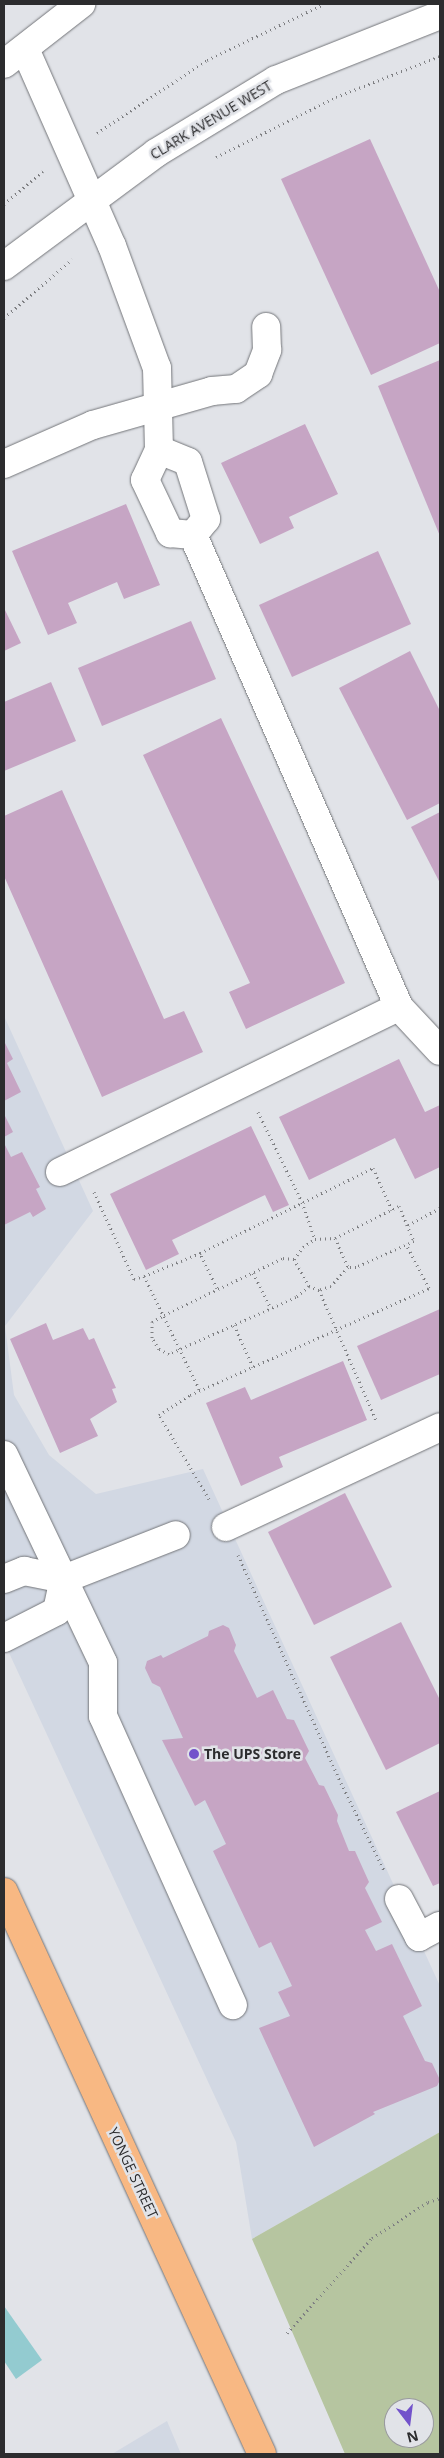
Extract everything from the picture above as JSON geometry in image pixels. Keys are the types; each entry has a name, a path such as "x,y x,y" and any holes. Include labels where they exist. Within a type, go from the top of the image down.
{"main road":[{"name":"YONGE STREET","path":"4,1892 262,2454"}],"street":[{"path":"81,4 15,57 91,198 112,246 157,368 159,450 145,480 170,533 193,535"},
{"name":"CLARK AVENUE WEST","path":"4,266 91,198 156,152 276,80 440,15"},
{"path":"4,464 93,425 212,392 236,389 258,374 267,350 266,327"},
{"path":"159,450 188,462 206,519 193,535"},
{"path":"193,535 399,1007 440,1051"},
{"path":"70,1167 399,1007"},
{"path":"226,1527 440,1427"},
{"path":"4,1455 103,1663 103,1716 233,2005"},
{"path":"4,1579 24,1571 64,1578 176,1535"},
{"path":"4,1638 56,1611 64,1578"},
{"path":"399,1899 418,1937 440,1926"}],"path":[{"path":"112,122 207,60 324,4"},
{"path":"211,158 336,97 440,56"},
{"path":"4,204 49,166"},
{"path":"4,318 46,280"},
{"path":"243,1083 302,1202 315,1239"},
{"path":"70,1167 134,1280 200,1253 373,1168 392,1210"},
{"path":"399,1206 414,1241 356,1267 348,1267 331,1286 319,1290 308,1286 294,1259 303,1247 315,1239 335,1238 399,1206"},
{"path":"408,1225 440,1208"},
{"path":"335,1238 348,1267"},
{"path":"399,1899 341,1783 226,1527 160,1415 200,1391 429,1288 406,1244"},
{"path":"200,1253 217,1288"},
{"path":"294,1259 283,1258 164,1315 152,1322 152,1338 159,1349 169,1354 296,1297 308,1286"},
{"path":"253,1272 271,1308"},
{"path":"144,1276 182,1349 200,1391"},
{"path":"319,1290 338,1329 389,1451"},
{"path":"234,1326 253,1367"},
{"path":"287,2333 372,2238 428,2202 440,2198"}],"shaded area":[{"path":"4,1016 93,1211 5,1326 14,1395 49,1455 96,1494 203,1469 440,1986 440,2132 252,2239 236,2142 4,1642"},
{"path":"167,2421 181,2454 112,2454"}],"green space":[{"path":"440,2132 440,2454 345,2454 252,2239"}],"water":[{"path":"4,2306 42,2360 16,2379 4,2361"}],"building":[{"path":"370,139 440,292 440,343 371,375 281,179"},
{"path":"440,360 440,536 378,386"},
{"path":"305,424 338,494 289,517 294,528 260,544 221,463"},
{"path":"126,504 160,585 124,599 117,582 68,603 77,623 48,635 12,551"},
{"path":"378,551 411,624 292,677 259,605"},
{"path":"4,608 21,643 4,651"},
{"path":"191,621 216,679 102,726 78,668"},
{"path":"410,651 440,711 440,803 407,820 339,688"},
{"path":"51,682 76,741 4,771 4,702"},
{"path":"221,718 345,983 246,1029 229,992 250,983 143,755"},
{"path":"62,790 164,1019 184,1011 203,1052 102,1097 4,876 4,816"},
{"path":"440,812 440,883 411,827"},
{"path":"4,1041 13,1059 7,1063 21,1092 4,1101"},
{"path":"399,1059 425,1112 440,1105 440,1167 415,1179 395,1138 309,1180 279,1117"},
{"path":"4,1114 13,1132 4,1137"},
{"path":"251,1126 289,1205 273,1212 265,1195 172,1240 179,1254 146,1270 110,1194"},
{"path":"4,1143 11,1157 22,1152 40,1187 36,1189 46,1209 33,1217 30,1212 4,1225"},
{"path":"440,1309 440,1374 381,1400 357,1346"},
{"path":"46,1323 53,1340 83,1328 89,1340 94,1338 116,1388 112,1389 117,1402 90,1419 98,1436 60,1453 10,1339"},
{"path":"343,1361 367,1420 279,1457 283,1467 241,1486 206,1403 245,1387 251,1400"},
{"path":"345,1493 392,1587 314,1625 268,1532"},
{"path":"401,1622 440,1700 440,1743 386,1770 330,1657"},
{"path":"223,1625 229,1628 236,1645 234,1651 257,1698 273,1690 287,1719 294,1720 309,1751 305,1758 319,1785 324,1786 338,1815 337,1821 349,1851 355,1851 369,1882 365,1888 382,1922 365,1930 376,1951 392,1944 422,2006 403,2016 425,2061 432,2063 440,2080 437,2086 373,2112 375,2114 314,2147 259,2028 290,2016 278,1992 292,1986 271,1942 259,1948 213,1851 226,1844 205,1800 195,1806 162,1740 183,1738 160,1687 152,1683 145,1668 147,1661 161,1655 163,1658 208,1636 209,1631"},
{"path":"440,1791 440,1883 433,1886 396,1812"}],"place":[{"name":"The UPS Store","path":"194,1754"}]}
